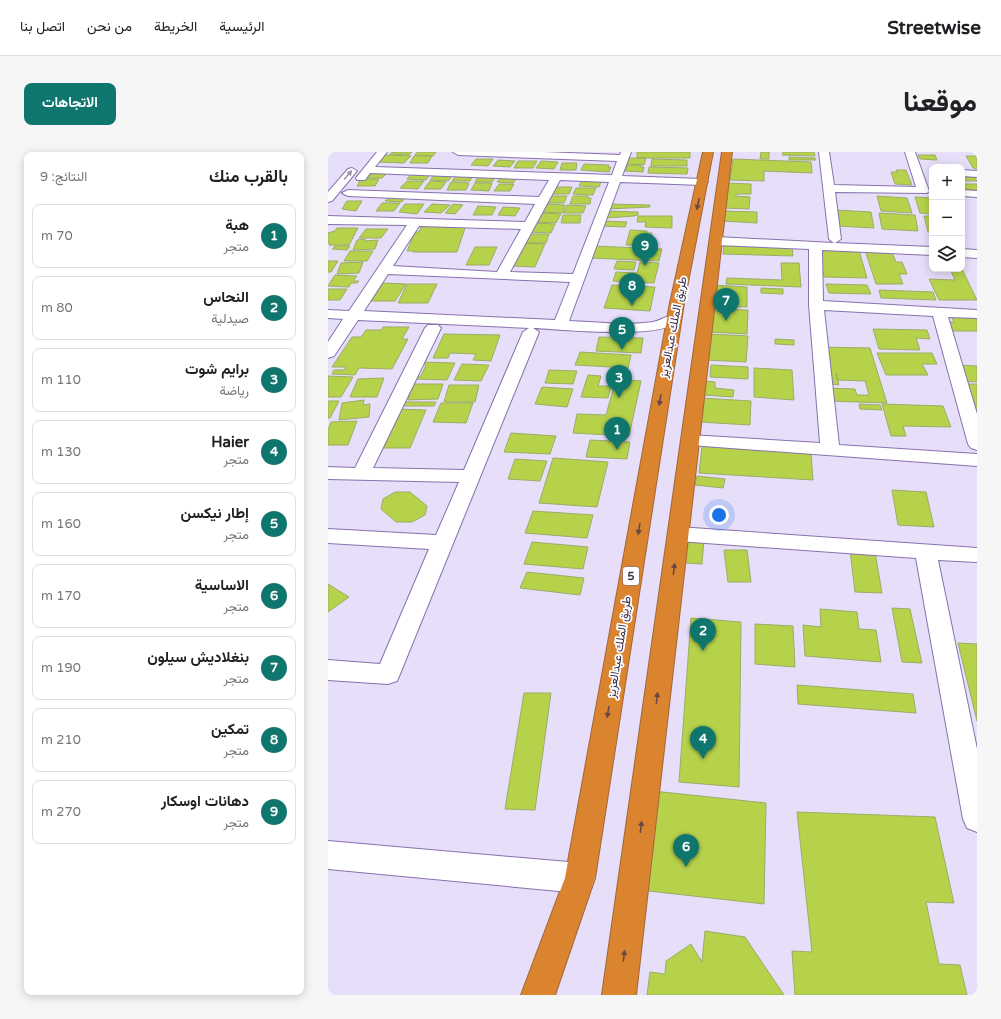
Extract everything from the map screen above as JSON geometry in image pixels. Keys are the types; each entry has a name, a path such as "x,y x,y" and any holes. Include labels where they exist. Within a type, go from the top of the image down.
{"highway":[{"name":"طريق الملك عبدالعزيز","path":"538,995 580,878 669,347 708,152"},
{"path":"619,995 727,152"}],"street":[{"path":"328,199 369,152"},
{"path":"382,152 345,196 543,201"},
{"path":"458,152 625,155 560,326"},
{"path":"824,152 835,239"},
{"path":"910,152 916,171 927,191"},
{"path":"435,172 447,157"},
{"path":"367,170 702,182"},
{"path":"916,171 929,172"},
{"path":"965,173 977,174"},
{"path":"501,276 556,177"},
{"path":"829,188 927,191"},
{"path":"965,193 977,194"},
{"path":"330,216 415,222 529,226"},
{"path":"328,353 415,222"},
{"path":"716,237 835,239 929,244"},
{"path":"716,237 815,246 929,251"},
{"path":"965,245 977,246"},
{"path":"815,246 816,305 830,450"},
{"path":"965,253 977,254"},
{"path":"384,270 578,278"},
{"path":"816,305 977,314"},
{"path":"939,312 977,444"},
{"path":"328,314 350,320 433,328 531,332 636,332 674,319"},
{"path":"328,324 350,320 560,326 636,332 655,338 669,347"},
{"path":"361,474 433,328"},
{"path":"328,670 388,674 531,332"},
{"path":"690,440 977,460"},
{"path":"328,473 470,476"},
{"path":"678,534 977,556"},
{"path":"328,536 443,543"},
{"path":"926,552 977,819"},
{"path":"328,854 580,878"}],"building":[{"path":"393,152 412,152 409,155 390,154"},
{"path":"417,152 436,152 433,156 415,155"},
{"path":"637,152 690,152 690,158 637,158"},
{"path":"761,152 769,152 769,159 760,159"},
{"path":"783,152 814,152 815,156 782,155"},
{"path":"385,155 411,156 404,163 379,162"},
{"path":"918,155 935,155 937,160 920,159"},
{"path":"414,156 432,156 428,163 410,163"},
{"path":"966,156 977,156 977,169 973,168"},
{"path":"789,157 815,158 816,160 789,160"},
{"path":"629,158 646,158 644,165 627,164"},
{"path":"476,159 493,159 488,166 471,165"},
{"path":"652,159 687,160 687,166 651,166"},
{"path":"733,159 811,162 812,173 764,171 764,181 730,180"},
{"path":"498,160 515,161 510,167 493,166"},
{"path":"518,161 537,161 533,168 514,168"},
{"path":"541,161 558,162 554,169 536,168"},
{"path":"562,163 577,163 576,170 560,170"},
{"path":"584,164 609,165 608,167 611,167 609,172 581,170"},
{"path":"627,165 641,165 640,167 644,167 643,172 625,171"},
{"path":"649,167 688,168 687,174 648,173"},
{"path":"896,170 906,170 912,185 895,184 891,172 897,172"},
{"path":"389,171 382,178 365,178 366,172"},
{"path":"413,172 431,172 426,180 407,179"},
{"path":"436,173 454,173 448,181 430,180"},
{"path":"457,174 474,174 470,181 452,181"},
{"path":"480,174 497,175 492,182 475,182"},
{"path":"502,176 518,177 513,183 497,182"},
{"path":"965,176 974,176 977,181 965,181"},
{"path":"361,179 379,179 375,186 357,186"},
{"path":"602,179 599,187 579,186 582,180"},
{"path":"407,181 424,181 418,189 400,188"},
{"path":"430,181 446,182 441,189 424,189"},
{"path":"451,182 469,183 466,190 447,190"},
{"path":"475,183 492,183 489,191 471,190"},
{"path":"727,183 751,184 751,194 736,194 736,196 750,197 749,209 724,208"},
{"path":"499,184 514,184 510,191 494,191"},
{"path":"965,184 977,184 977,190 966,190"},
{"path":"553,187 572,187 569,194 550,194"},
{"path":"576,188 596,188 593,195 573,194"},
{"path":"548,196 567,196 564,203 545,203"},
{"path":"573,196 588,196 588,198 591,198 590,204 570,204"},
{"path":"877,196 907,198 912,213 881,211"},
{"path":"915,197 929,198 929,214 920,213"},
{"path":"389,198 405,198 402,202 385,201"},
{"path":"347,201 362,201 356,211 342,209"},
{"path":"382,203 400,203 394,211 376,211"},
{"path":"405,204 424,204 417,214 399,212"},
{"path":"432,204 450,205 441,213 424,212"},
{"path":"453,204 463,205 455,214 445,213"},
{"path":"543,204 565,205 563,213 540,212"},
{"path":"610,204 650,205 650,207 608,209"},
{"path":"567,205 586,206 583,213 564,213"},
{"path":"478,206 496,207 492,215 473,215"},
{"path":"503,207 520,208 515,216 498,215"},
{"path":"836,210 871,212 874,228 837,226"},
{"path":"609,211 638,212 638,215 607,218"},
{"path":"724,211 757,212 757,223 722,221"},
{"path":"539,213 561,214 556,223 534,222"},
{"path":"879,213 915,215 918,231 882,229"},
{"path":"563,215 581,215 580,223 561,223"},
{"path":"638,216 672,216 672,228 645,227 646,222 637,222"},
{"path":"924,216 929,216 928,232"},
{"path":"605,221 627,222 625,227 603,226"},
{"path":"533,223 555,224 551,233 529,232"},
{"path":"422,225 466,225 457,252 407,251 415,232 419,232"},
{"path":"337,228 358,228 349,245 329,245 328,233 335,231"},
{"path":"366,229 388,229 381,238 359,238"},
{"path":"630,230 647,231 647,233 652,233 649,246 626,245"},
{"path":"526,234 549,234 546,243 523,243"},
{"path":"365,239 365,241 378,240 375,249 353,250 357,240"},
{"path":"521,243 545,244 535,267 512,266"},
{"path":"724,243 792,245 793,256 723,254"},
{"path":"335,246 350,246 347,250 332,249"},
{"path":"595,246 662,249 659,261 591,258"},
{"path":"475,247 497,247 489,265 466,265"},
{"path":"818,249 859,250 867,278 824,277"},
{"path":"865,250 891,250 896,262 902,262 907,274 899,274 903,284 876,284"},
{"path":"350,251 373,251 367,261 344,261"},
{"path":"328,261 338,261 331,272 328,272"},
{"path":"617,261 636,262 634,270 614,269"},
{"path":"363,262 359,273 337,274 341,263"},
{"path":"640,262 659,263 654,283 613,281 616,272 637,273"},
{"path":"781,263 799,263 801,287 726,284 727,278 782,280"},
{"path":"951,272 963,272 977,300 939,300 929,279 955,280"},
{"path":"335,275 357,276 353,281 359,281 357,283 351,283 349,287 328,286"},
{"path":"383,283 406,284 395,301 371,301"},
{"path":"407,284 437,284 428,303 398,303"},
{"path":"826,284 867,285 871,294 829,293"},
{"path":"612,285 655,287 650,311 604,308"},
{"path":"714,285 747,287 747,307 713,306"},
{"path":"761,288 783,289 783,294 761,293"},
{"path":"328,289 347,289 340,300 328,300"},
{"path":"879,290 933,292 936,300 881,298"},
{"path":"712,309 748,310 747,334 709,332"},
{"path":"950,314 973,314 977,320 977,331 951,331 947,322 954,322"},
{"path":"383,327 409,327 402,339 408,339 392,369 359,368 355,375 332,374 334,370 344,370 346,367 332,367 352,337 361,337 366,330 381,330"},
{"path":"873,329 927,330 930,339 916,338 920,350 879,349"},
{"path":"444,334 500,335 491,361 473,360 476,354 450,353 448,358 433,358"},
{"path":"708,334 748,336 746,362 705,360"},
{"path":"599,337 643,338 641,353 596,351"},
{"path":"775,339 794,340 794,345 775,344"},
{"path":"821,347 870,348 887,403 828,401 825,388 855,389 857,395 869,395 865,381 838,380 836,373 839,385 830,384"},
{"path":"580,352 631,355 628,368 575,365"},
{"path":"877,353 932,353 937,364 922,364 928,375 886,375"},
{"path":"421,362 455,363 447,380 415,379 416,376 421,376 426,365 420,364"},
{"path":"462,364 489,365 481,381 454,380"},
{"path":"711,365 748,367 748,379 710,377"},
{"path":"956,365 977,366 977,382 961,381"},
{"path":"754,368 792,370 794,400 754,397"},
{"path":"549,370 577,371 573,384 545,383"},
{"path":"588,375 601,376 598,386 611,386 608,398 581,397"},
{"path":"328,376 353,377 341,397 328,397"},
{"path":"384,378 377,397 350,397 358,379"},
{"path":"616,379 641,381 629,436 573,433 577,414 606,415"},
{"path":"705,381 715,382 715,388 734,390 733,397 703,395"},
{"path":"413,384 443,384 438,399 408,400"},
{"path":"963,384 977,384 977,409 975,409"},
{"path":"449,385 479,385 475,402 444,402"},
{"path":"542,387 573,389 567,407 535,404"},
{"path":"702,398 751,401 750,425 699,422"},
{"path":"364,400 363,405 370,404 369,417 339,420 342,403"},
{"path":"328,401 339,401 330,418 328,418"},
{"path":"401,402 436,402 434,406 400,406"},
{"path":"441,403 473,403 466,423 433,422"},
{"path":"859,404 880,405 882,410 860,409"},
{"path":"882,404 943,406 951,427 903,426 906,436 891,436"},
{"path":"397,409 426,410 410,448 379,448"},
{"path":"357,421 348,445 328,445 328,430 331,422"},
{"path":"511,433 556,436 550,454 504,452"},
{"path":"590,440 630,442 627,459 586,457"},
{"path":"702,446 811,452 813,480 699,473"},
{"path":"553,458 608,462 597,507 539,503"},
{"path":"515,459 547,461 540,481 508,479"},
{"path":"697,476 725,479 723,488 695,485"},
{"path":"892,490 926,492 934,527 898,525"},
{"path":"395,492 410,492 427,506 425,515 412,522 396,522 381,509 383,499"},
{"path":"533,511 593,515 587,538 525,533"},
{"path":"686,539 704,540 702,564 684,563"},
{"path":"532,542 588,547 583,569 524,564"},
{"path":"724,550 747,550 751,582 728,582"},
{"path":"850,550 875,552 882,593 855,592"},
{"path":"527,572 584,578 580,595 520,588"},
{"path":"328,584 349,597 328,612"},
{"path":"892,608 910,609 922,663 902,662"},
{"path":"820,609 857,612 859,629 876,630 881,662 805,656 803,625 821,627"},
{"path":"691,618 741,622 739,787 679,782"},
{"path":"755,624 793,626 795,667 755,664"},
{"path":"958,643 977,644 977,721"},
{"path":"797,685 913,694 916,713 798,704"},
{"path":"524,693 551,693 535,810 505,809"},
{"path":"653,791 766,803 764,904 640,890"},
{"path":"797,812 935,817 954,903 926,902 939,964 960,965 967,995 795,995 792,951 812,952"},
{"path":"705,931 745,937 784,995 647,995 650,972 665,974 666,961 691,944 702,962"}],"place":[{"name":"دهانات اوسكار","path":"645,266"},
{"name":"تمكين","path":"632,306"},
{"name":"بنغلاديش سيلون","path":"726,321"},
{"name":"إطار نيكسن","path":"622,350"},
{"name":"برايم شوت","path":"619,398"},
{"name":"هبة","path":"617,450"},
{"name":"النحاس","path":"703,651"},
{"name":"Haier","path":"703,759"},
{"name":"الاساسية","path":"686,867"}]}
